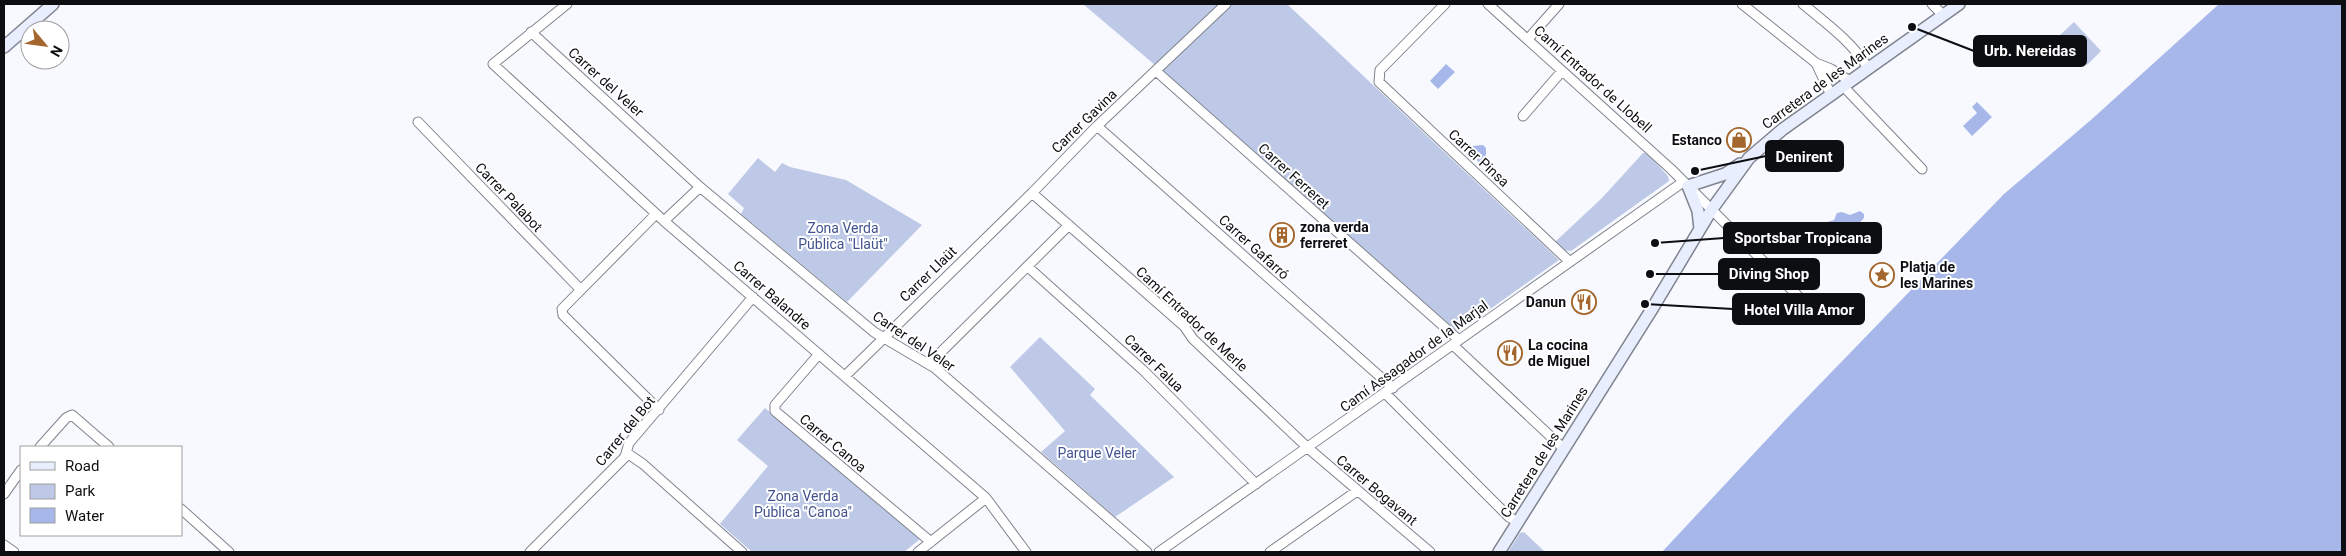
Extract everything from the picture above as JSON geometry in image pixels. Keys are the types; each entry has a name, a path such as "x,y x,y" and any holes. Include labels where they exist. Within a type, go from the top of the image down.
{"main road":[{"path":"4,47 53,4"},
{"name":"Carretera de les Marines","path":"1499,552 1712,209 1749,158 1778,133 1846,83 1960,4"},
{"path":"1700,230 1698,211 1685,184 1725,174 1749,158"}],"street":[{"path":"531,32 567,4"},
{"name":"Carrer Gavina","path":"1032,193 1097,126 1226,4"},
{"name":"Carrer Pinsa","path":"1445,4 1380,70 1379,82 1570,262"},
{"name":"Camí Entrador de Llobell","path":"1488,4 1712,209 1805,303"},
{"path":"1496,11 1503,4"},
{"path":"1528,39 1559,4"},
{"path":"1742,4 1816,63 1831,69 1846,83 1922,169"},
{"path":"1803,4 1843,36 1859,54 1868,68"},
{"path":"1932,4 1943,15"},
{"name":"Carrer Balandre","path":"531,32 493,64 656,214 986,498 1026,552"},
{"name":"Carrer del Veler","path":"531,32 700,187 874,332 929,364 1147,552"},
{"path":"1816,63 1831,95"},
{"name":"Carrer Ferreret","path":"1156,71 1456,342 1564,449"},
{"path":"1523,116 1562,72"},
{"name":"Carrer Palabot","path":"418,122 581,290"},
{"name":"Carrer Gafarró","path":"1097,126 1389,391 1509,517 1518,522"},
{"name":"Camí Assagador de la Marjal","path":"1159,552 1570,262 1685,184"},
{"path":"664,221 700,187"},
{"name":"Camí Entrador de Merle","path":"1032,193 1184,326 1193,339 1308,448"},
{"name":"Carrer Llaüt","path":"845,376 1032,193"},
{"path":"656,214 562,309 564,315 659,410"},
{"path":"929,364 1069,225"},
{"name":"Carrer Falua","path":"1028,267 1144,371 1256,484"},
{"name":"Carrer del Bot","path":"530,552 625,457 629,443 659,410 753,297"},
{"name":"Carrer Canoa","path":"819,354 775,405 775,412 931,542"},
{"path":"41,446 66,418 72,415 108,446"},
{"name":"Carrer Bogavant","path":"1308,448 1430,552"},
{"path":"627,453 643,464 742,552"},
{"path":"4,494 20,471"},
{"path":"1270,552 1357,491"},
{"path":"918,552 986,498"},
{"path":"182,511 229,552"},
{"path":"4,545 14,552"}],"green space":[{"path":"1083,4 1221,4 1155,65"},
{"path":"1230,4 1287,4 1559,260 1458,332 1162,70"},
{"path":"2074,22 2101,51 2087,65 2059,36"},
{"path":"1643,153 1647,153 1668,176 1669,181 1571,251 1564,250 1555,242 1602,198"},
{"name":"Zona Verda Pública \"Llaüt\"","path":"758,158 775,172 782,163 790,167 846,180 922,225 847,302 741,214 744,208 728,194"},
{"name":"Parque Veler","path":"1040,337 1095,389 1090,395 1174,477 1115,517 1041,452 1065,431 1010,367"},
{"name":"Zona Verda Pública \"Canoa\"","path":"765,408 920,539 904,552 752,552 720,524 768,466 737,440"},
{"path":"1523,532 1545,552 1508,552 1520,533"}],"water":[{"path":"2219,4 2342,4 2342,552 1662,552 1788,417 2004,194 2092,119"},
{"path":"1446,64 1455,72 1438,89 1430,81"},
{"path":"1977,102 1992,117 1972,136 1963,126 1977,113 1972,107"},
{"path":"1469,143 1472,146 1483,145 1486,148 1486,163 1481,164 1465,149"},
{"path":"1860,211 1864,214 1864,218 1854,229 1842,227 1832,230 1827,227 1827,222 1834,220 1837,213 1842,212 1850,215"}],"place":[{"name":"Urb. Nereidas","path":"1912,27"},
{"name":"Estanco","path":"1739,140"},
{"name":"Denirent","path":"1695,171"},
{"name":"zona verda ferreret","path":"1282,235"},
{"name":"Sportsbar Tropicana","path":"1655,243"},
{"name":"Diving Shop","path":"1650,274"},
{"name":"Platja de les Marines","path":"1882,275"},
{"name":"Danun","path":"1584,302"},
{"name":"Hotel Villa Amor","path":"1645,304"},
{"name":"La cocina de Miguel","path":"1510,353"}]}
